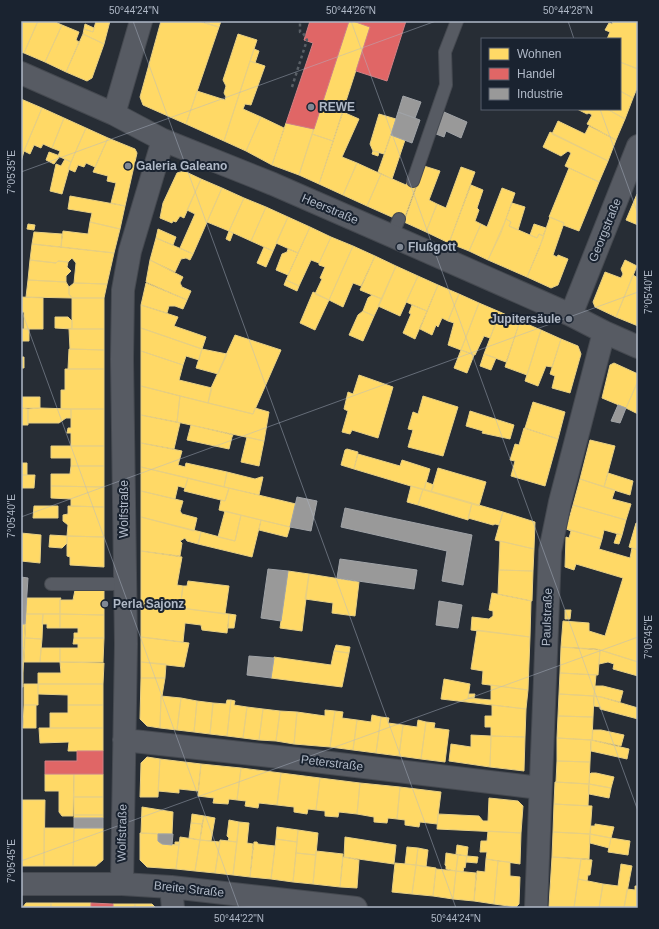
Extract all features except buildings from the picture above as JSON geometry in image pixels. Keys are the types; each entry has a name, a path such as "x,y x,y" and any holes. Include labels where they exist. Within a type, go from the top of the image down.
{"street":[{"path":"114,114 141,21"},
{"name":"Heerstraße","path":"21,73 114,114 163,140 273,184 395,227 604,332 638,347"},
{"name":"Wolfstraße","path":"122,884 126,644 122,359 123,290 130,251 163,140"},
{"name":"Georgstraße","path":"571,315 638,146"},
{"name":"Paulstraße","path":"536,908 550,551 560,502 604,332"},
{"name":"Peterstraße","path":"124,740 540,788"},
{"name":"Breite Straße","path":"21,884 122,884 171,886 356,908"},
{"path":"171,886 173,908"}],"lane":[{"path":"413,181 446,85 445,52 457,21"},
{"path":"51,584 125,584"}],"path":[{"path":"292,87 307,40 303,33 300,32 300,21"}],"place":[{"name":"REWE","path":"311,107"},
{"name":"Galeria Galeano","path":"128,166"},
{"name":"Flußgott","path":"400,247"},
{"name":"Jupitersäule","path":"569,319"},
{"name":"Perla Sajonz","path":"105,604"}]}
